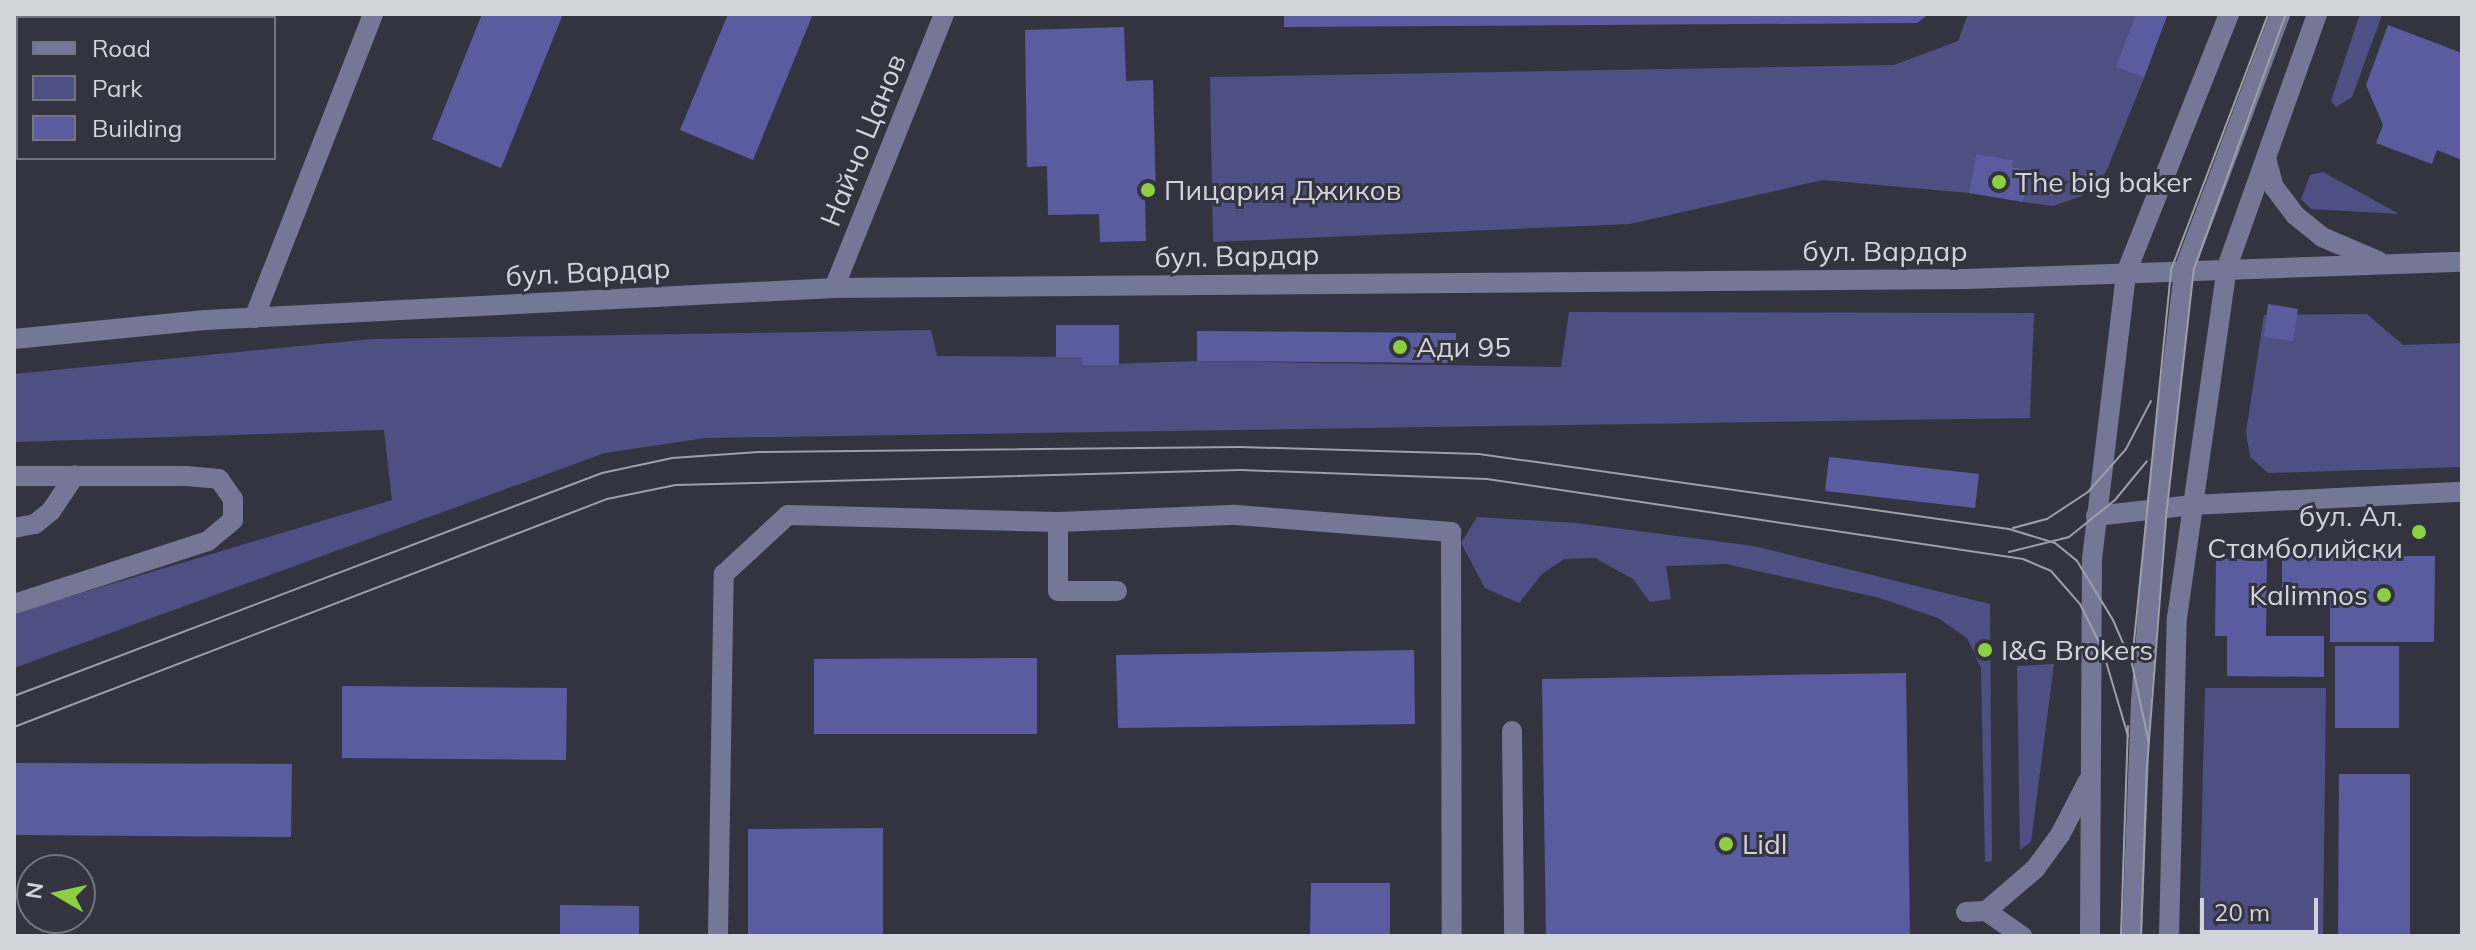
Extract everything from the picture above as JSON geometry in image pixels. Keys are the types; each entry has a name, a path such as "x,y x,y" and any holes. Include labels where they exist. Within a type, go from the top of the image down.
{"street":[{"path":"254,318 373,14"},
{"name":"Найчо Цанов","path":"834,288 944,14"},
{"path":"2090,936 2088,779 2096,516 2126,273 2229,14"},
{"path":"2132,936 2136,775 2156,509 2184,270 2280,14"},
{"path":"2169,936 2177,618 2227,267 2317,14"},
{"path":"2266,158 2274,187 2295,215 2322,237 2385,264"},
{"name":"бул. Вардар","path":"14,339 254,318 834,288 1966,279 2227,267 2462,262"},
{"path":"14,528 35,524 51,511 75,475"},
{"path":"14,476 219,479 233,499 233,520 208,541 14,604"},
{"path":"2096,516 2192,505 2462,492"},
{"path":"718,936 724,574 788,515 1058,522 1236,515 1451,532 1452,936"},
{"path":"1058,522 1058,591 1117,591"},
{"path":"1512,731 1514,936"},
{"path":"2022,936 1976,911 2035,869 2060,835 2088,779"}],"green space":[{"path":"1968,14 2136,14 2117,67 2144,78 2106,172 2082,196 2053,206 2023,202 2029,170 2012,167 2012,160 1976,154 1969,193 1823,180 1630,224 1213,242 1210,77 1894,65 1958,41"},
{"path":"2360,14 2382,15 2352,97 2336,107 2331,101"},
{"path":"2323,172 2399,214 2311,209 2301,199 2310,175"},
{"path":"1569,312 2034,313 2030,418 705,438 605,453 14,668 14,613 392,500 384,430 14,442 14,374 372,339 931,330 937,356 1082,357 1083,365 1197,361 1561,367"},
{"path":"2367,314 2403,345 2462,343 2462,467 2268,473 2250,457 2246,432 2264,315"},
{"path":"1477,517 1576,523 1754,546 1990,604 1992,861 1985,862 1981,668 1967,638 1938,618 1880,598 1726,564 1666,566 1671,599 1650,602 1633,579 1595,558 1564,559 1542,574 1519,603 1485,588 1461,543"},
{"path":"2054,664 2031,842 2020,850 2017,666"},
{"path":"2205,688 2326,688 2323,936 2199,936"}],"building":[{"path":"482,14 563,14 501,168 432,139"},
{"path":"728,14 813,14 753,160 680,130"},
{"path":"1284,14 1929,14 1917,23 1284,27"},
{"path":"2136,14 2167,16 2144,78 2116,67"},
{"path":"2388,25 2462,53 2462,160 2437,150 2432,164 2376,143 2383,125 2366,85"},
{"path":"1124,27 1126,81 1153,80 1156,199 1145,199 1146,241 1100,242 1099,214 1048,215 1047,166 1027,167 1025,30"},
{"name":"The big baker","path":"1976,154 2013,160 2012,167 2029,170 2023,202 1969,193"},
{"path":"2268,304 2298,309 2293,341 2264,337"},
{"path":"1056,325 1119,325 1119,365 1082,365 1082,357 1056,357"},
{"path":"1197,331 1456,333 1456,363 1197,361"},
{"path":"1829,457 1979,474 1975,508 1825,491"},
{"path":"2282,556 2435,556 2434,642 2330,642 2330,599 2282,599"},
{"path":"2216,559 2267,559 2266,636 2324,636 2324,677 2227,676 2227,636 2215,636"},
{"path":"2335,646 2399,646 2399,728 2335,728"},
{"path":"1414,650 1415,724 1118,728 1116,655"},
{"path":"1037,658 1037,734 814,734 814,659"},
{"name":"Lidl","path":"1906,673 1910,936 1546,936 1542,679"},
{"path":"342,686 567,688 566,760 342,758"},
{"path":"14,763 292,764 291,837 14,835"},
{"path":"2339,774 2410,774 2410,936 2338,936"},
{"path":"883,828 883,936 748,936 748,829"},
{"path":"1311,883 1390,883 1390,936 1310,936"},
{"path":"560,905 639,906 639,936 560,936"}],"tram line":[{"path":"2132,662 2171,270 2268,14"},
{"path":"2141,936 2147,766 2167,508 2194,269 2286,14"},
{"path":"2013,528 2047,519 2088,492 2126,449 2151,401"},
{"path":"14,696 602,473 672,458 759,452 1241,447 1479,454 2009,529 2055,543 2077,561 2113,620 2132,664 2149,743"},
{"path":"2009,552 2069,537 2115,500 2147,461"},
{"path":"14,727 607,499 676,485 1241,470 1487,479 2023,559 2051,571 2080,604 2102,648 2128,736"},
{"path":"2121,936 2128,726"}],"place":[{"name":"The big baker","path":"1999,182"},
{"name":"Пицария Джиков","path":"1148,190"},
{"name":"Ади 95","path":"1400,347"},
{"name":"бул. Ал. Стамболийски","path":"2419,532"},
{"name":"Kalimnos","path":"2384,595"},
{"name":"I&G Brokers","path":"1985,650"},
{"name":"Lidl","path":"1726,844"}]}
